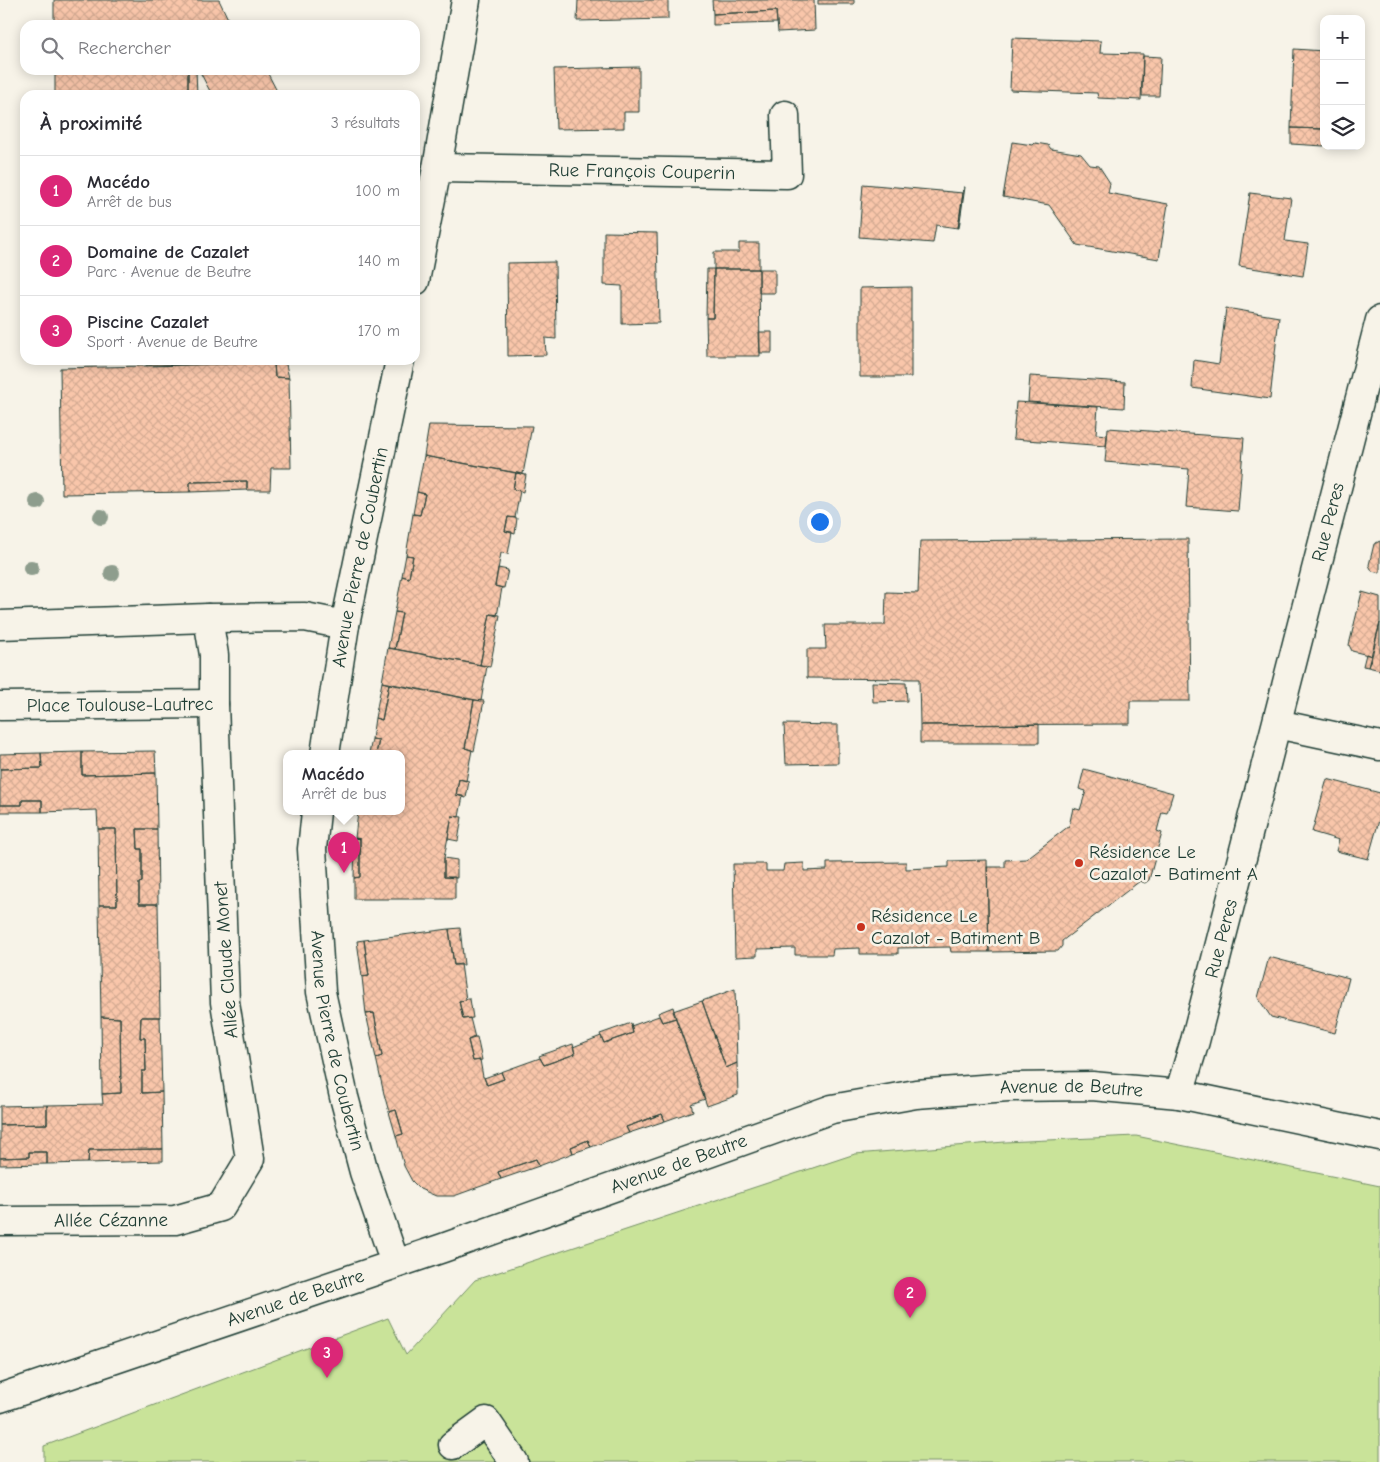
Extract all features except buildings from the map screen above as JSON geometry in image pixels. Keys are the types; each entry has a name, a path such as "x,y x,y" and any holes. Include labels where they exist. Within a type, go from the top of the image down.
{"street":[{"path":"420,255 466,0"},
{"name":"Rue François Couperin","path":"437,168 787,174 785,115"},
{"name":"Rue Peres","path":"1179,1094 1195,1041 1380,320"},
{"name":"Avenue Pierre de Coubertin","path":"326,750 345,625 399,365"},
{"path":"0,625 208,618 305,617 345,625"},
{"name":"Place Toulouse-Lautrec","path":"0,706 214,704 214,655 208,618"},
{"name":"Allée Claude Monet","path":"214,704 225,1002 250,1158 221,1207"},
{"path":"1277,724 1380,746"},
{"name":"Avenue Pierre de Coubertin","path":"316,815 312,849 321,992 344,1097 364,1172 395,1264"},
{"name":"Avenue de Beutre","path":"0,1398 443,1248 832,1109 916,1094 1008,1087 1092,1086 1179,1094 1380,1136"},
{"name":"Allée Cézanne","path":"0,1221 175,1220 221,1207"},
{"path":"453,1445 486,1421 514,1462"}],"green space":[{"path":"1136,1136 1380,1186 1380,1462 44,1462 44,1446 388,1318 406,1355 475,1280 855,1154 1005,1142"}],"place":[{"name":"Résidence Le Cazalot - Batiment A","path":"1079,863"},
{"name":"Macédo","path":"344,873"},
{"name":"Résidence Le Cazalot - Batiment B","path":"861,927"},
{"name":"Domaine de Cazalet","path":"910,1318"},
{"name":"Piscine Cazalet","path":"327,1378"}]}
